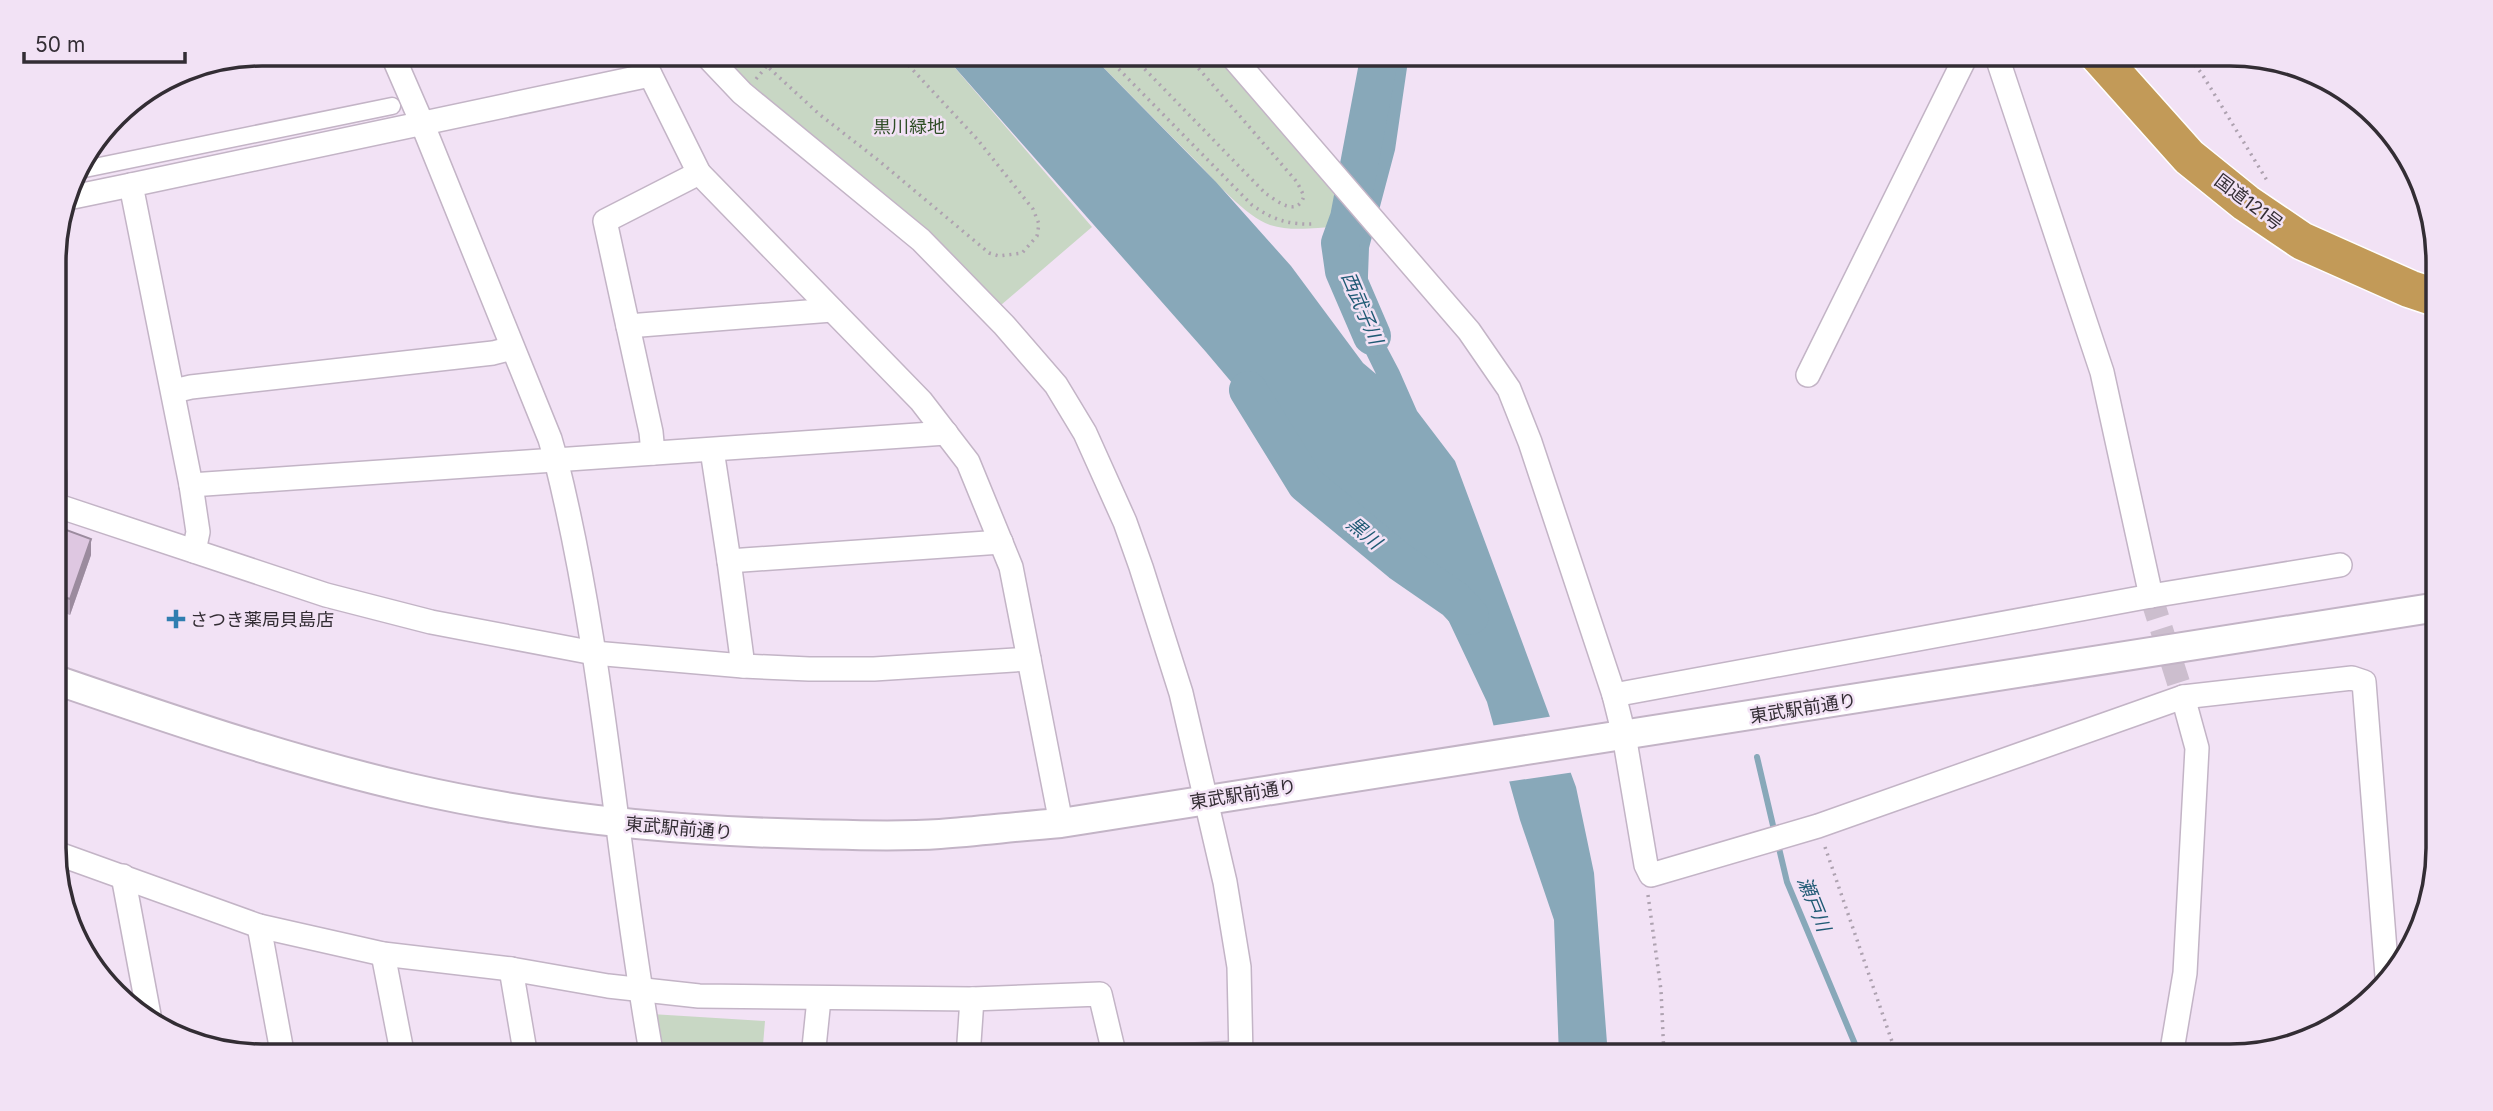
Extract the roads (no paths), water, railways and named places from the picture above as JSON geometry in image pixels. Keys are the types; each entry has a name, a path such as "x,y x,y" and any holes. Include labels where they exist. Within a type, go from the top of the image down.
{"highway":[{"name":"国道121号","path":"2109,67 2189,157 2246,202 2302,241 2426,294"}],"street":[{"path":"398,67 556,460 594,653 650,1044"},
{"path":"646,67 699,173 921,401 968,462 1011,567 1061,823"},
{"path":"717,67 737,89 922,240 1004,325 1056,385 1085,433 1125,522 1141,567 1214,799 1239,967 1241,1044"},
{"path":"1241,67 1469,331 1508,389 1530,442 1614,695 1616,736 1646,865 1651,876 1818,825 2183,697 2352,678 2364,682 2385,969"},
{"path":"1808,375 1960,67"},
{"path":"2000,67 2102,372 2151,596"},
{"path":"78,196 650,75"},
{"path":"91,168 392,106"},
{"path":"653,453 651,432 605,221 699,173"},
{"path":"131,185 191,485 198,532 194,551"},
{"path":"628,326 832,310"},
{"path":"174,391 493,353 512,348"},
{"path":"191,485 946,433"},
{"path":"712,450 743,666"},
{"path":"67,509 326,595 431,622 594,653 743,666 874,669 1029,659"},
{"path":"729,561 1001,542"},
{"path":"1614,695 2151,596 2340,565"},
{"name":"東武駅前通り","path":"67,684 250,745 361,776 498,806 619,823 736,833 938,834 1061,823 2426,609"},
{"path":"2173,1044 2185,973 2197,748 2183,697"},
{"path":"67,857 259,926 383,954 511,969 640,990 699,996 819,999 972,999 1100,994 1112,1044"},
{"path":"123,876 148,1007"},
{"path":"259,926 281,1044"},
{"path":"383,954 400,1044"},
{"path":"511,969 524,1044"},
{"path":"814,1044 819,999"},
{"path":"969,1044 972,999"}],"water":[{"path":"954,67 1103,67 1216,182 1291,266 1363,363 1376,374 1355,331 1348,247 1372,164 1389,67 1407,67 1395,150 1369,248 1367,303 1371,317 1417,411 1455,461 1576,787 1594,873 1607,1044 1559,1044 1554,920 1520,820 1487,702 1427,575 1313,479 1206,352"}],"waterway":[{"name":"西武子川","path":"1372,336 1344,271 1340,243 1349,218 1378,67"},
{"name":"黒川","path":"1248,390 1306,484 1400,562 1455,600 1470,616"},
{"name":"瀬戸川","path":"1757,757 1775,834"},
{"name":"瀬戸川","path":"1778,844 1787,882 1855,1044"}],"tunnel":[{"path":"2151,596 2183,697"}],"place":[{"name":"さつき薬局貝島店","path":"176,619"}],"park label":[{"name":"黒川緑地","path":"909,126"}]}
